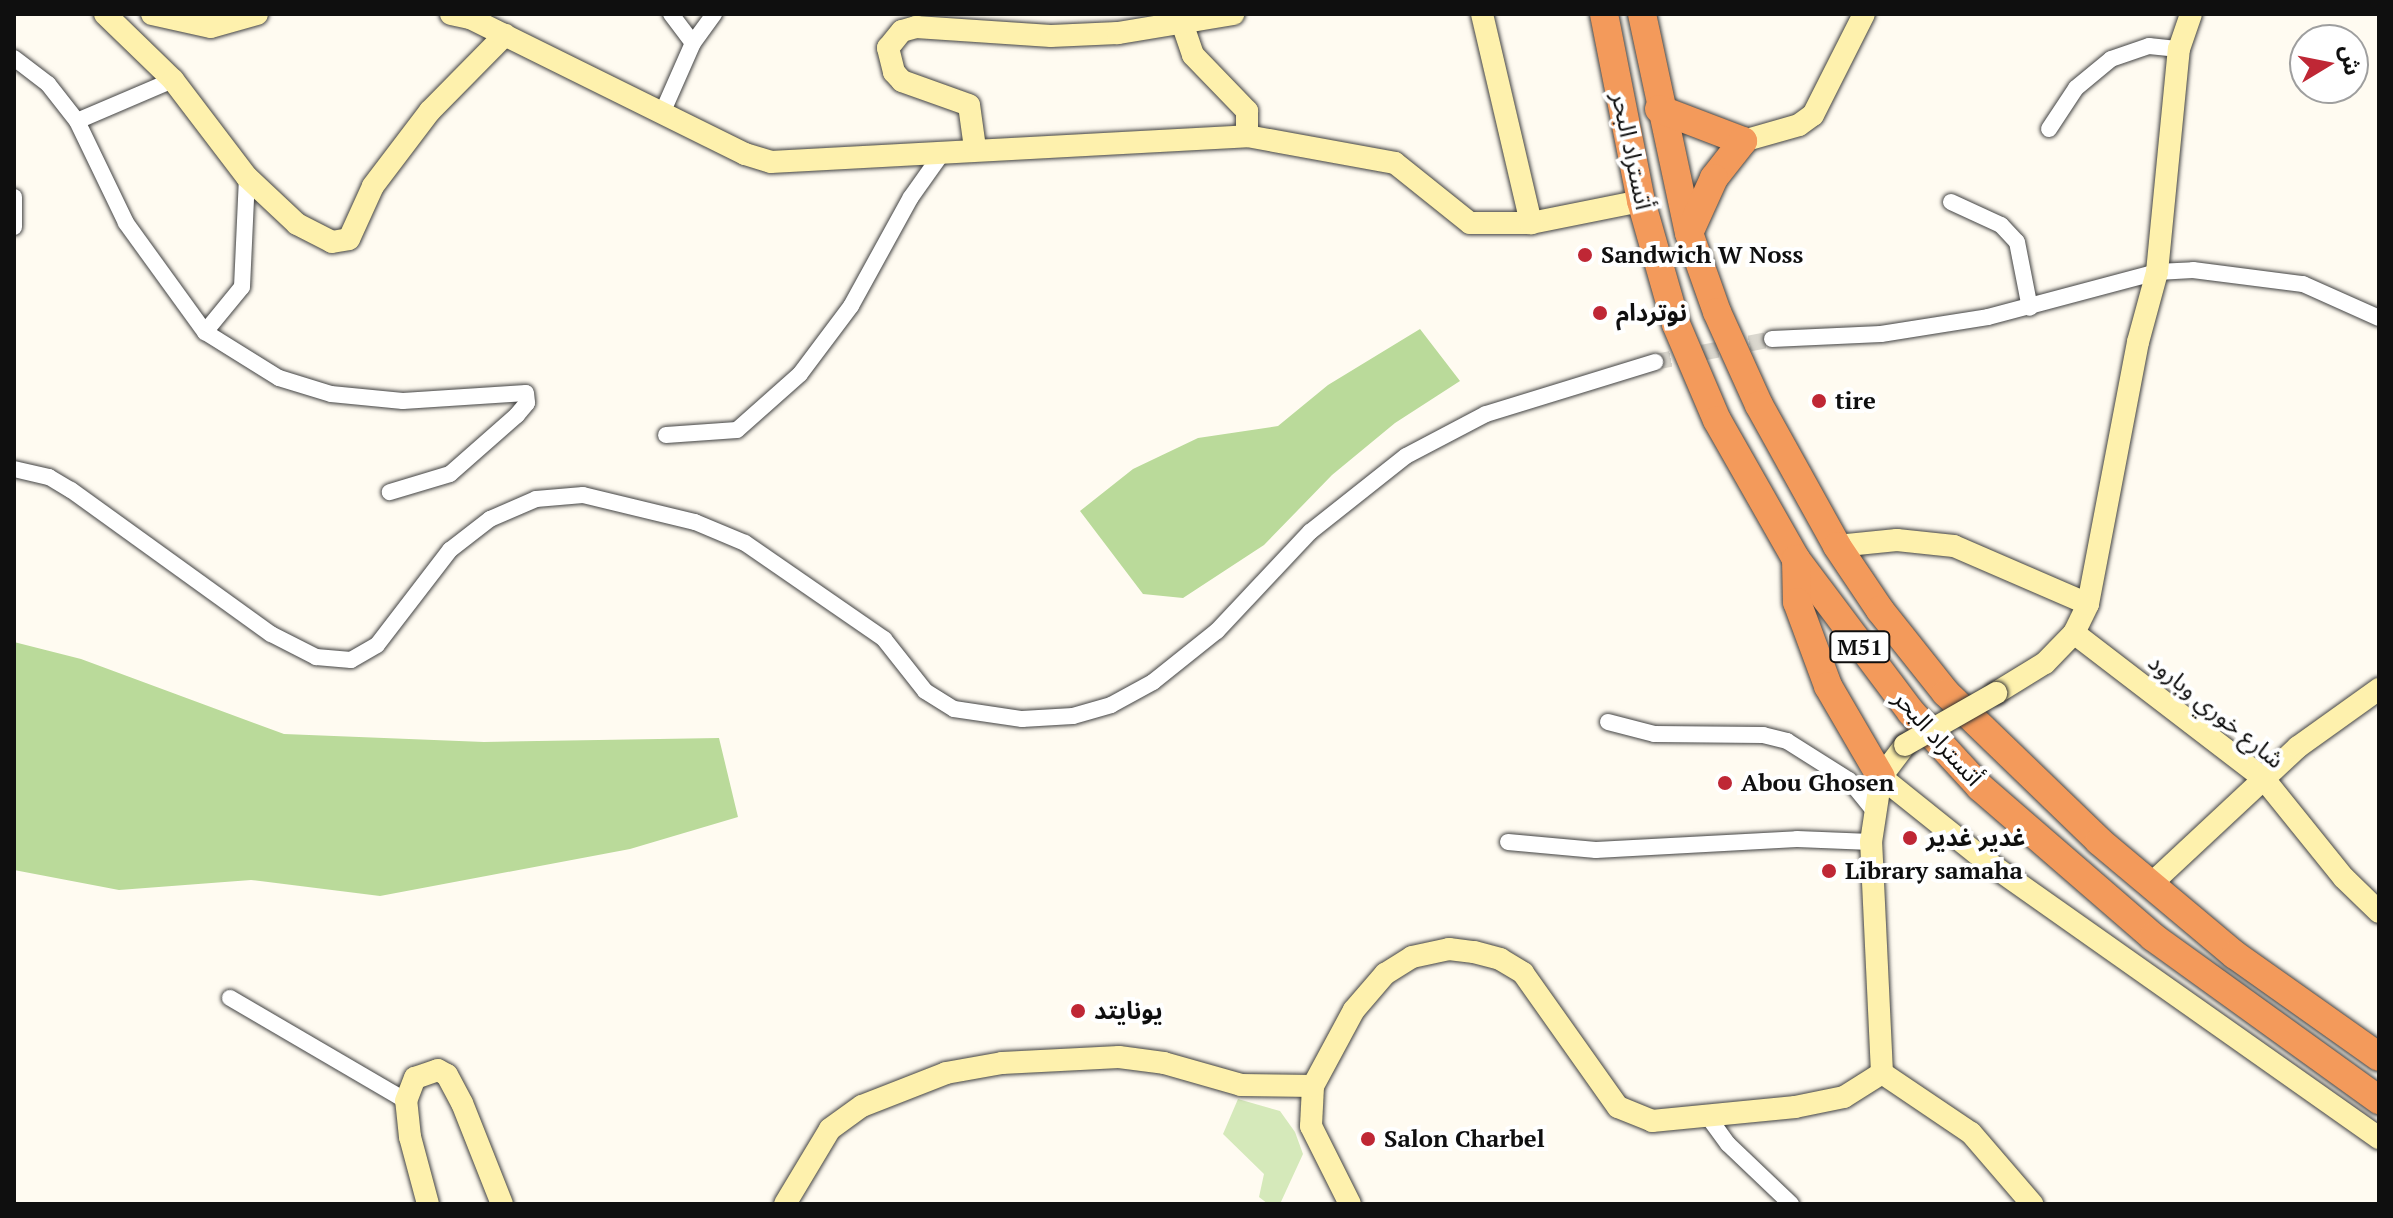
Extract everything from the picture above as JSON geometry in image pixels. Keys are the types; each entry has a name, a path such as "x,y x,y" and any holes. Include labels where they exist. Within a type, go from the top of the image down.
{"highway":[{"name":"أتستراد البحر","path":"1604,14 1641,201 1676,324 1711,406 1796,559 1911,712 1980,787 2153,937 2375,1099"},
{"name":"أتستراد البحر","path":"1642,14 1659,109 1689,233 1759,405 1837,546 1946,693 2150,885 2235,955 2379,1057"},
{"path":"1659,109 1743,141 1714,178 1689,233"},
{"path":"1796,559 1797,602 1828,686 1881,777"}],"street":[{"path":"105,14 173,80 247,177 306,231 332,242 349,239 373,186 430,111 505,35"},
{"path":"152,14 211,27 257,14"},
{"path":"451,14 505,35 745,154 771,162 975,148 1247,136 1395,163 1462,219 1490,226 1531,223 1641,201"},
{"path":"671,14 693,43"},
{"path":"663,111 693,43 714,14"},
{"path":"975,148 969,105 902,81 894,72 888,48 902,31 916,27 1051,36 1233,14"},
{"path":"1482,14 1531,223"},
{"path":"1743,141 1799,125 1813,115 1864,14"},
{"path":"1882,1073 1871,842 1881,777 1905,745 2045,663 2074,633 2088,604 2138,342 2157,272 2179,49 2191,14"},
{"path":"1179,19 1193,55 1247,111 1247,136"},
{"path":"2049,129 2076,88 2111,59 2149,46 2179,49"},
{"path":"14,58 48,84 77,121 126,223 205,332 279,378 331,394 403,401 526,393 527,403 517,415 450,474 390,492"},
{"path":"77,121 173,80"},
{"path":"666,435 737,430 800,374 851,306 911,197 943,152"},
{"path":"205,332 242,287 247,177"},
{"path":"14,197 14,227"},
{"path":"1951,202 2001,225 2017,242 2030,308"},
{"path":"1772,339 1881,334 2030,308 2157,272 2232,272 2288,281 2338,296 2379,318"},
{"path":"14,469 49,477 71,490 271,634 316,657 351,660 377,645 450,550 490,519 536,499 583,495 695,522 745,543 884,639 925,691 954,709 982,716 1073,716 1111,705 1153,682 1217,631 1310,532 1406,456 1486,414 1655,362"},
{"path":"1837,546 1897,540 1954,546 2088,604"},
{"name":"شارع خوري وبارود","path":"2074,633 2264,779 2344,878 2379,912"},
{"path":"2150,885 2324,726 2379,689"},
{"path":"1608,722 1654,734 1763,735 1787,741 1849,780 1874,811"},
{"path":"1881,777 1904,800 1982,858 2379,1138"},
{"path":"1508,842 1596,850 1797,839 1871,842"},
{"path":"1350,1204 1311,1126 1313,1086 1354,1010 1385,974 1412,957 1449,949 1500,959 1523,973 1618,1107 1652,1121 1709,1118 1844,1097 1882,1073"},
{"path":"230,998 406,1101"},
{"path":"785,1204 830,1129 862,1106 946,1073 1002,1063 1119,1057 1241,1085 1313,1086"},
{"path":"428,1204 410,1137 406,1101 415,1078 438,1070 447,1075 502,1204"},
{"path":"1882,1073 1971,1133 2032,1204"},
{"path":"1709,1118 1728,1144 1791,1204"}],"green space":[{"path":"1420,329 1460,381 1395,423 1332,475 1264,545 1183,598 1143,594 1080,511 1133,469 1198,438 1278,426 1328,385"},
{"path":"14,642 81,659 284,734 484,742 719,738 738,817 630,849 380,896 251,880 119,890 14,870"},
{"path":"1238,1099 1280,1111 1295,1132 1303,1154 1280,1204 1268,1204 1259,1197 1264,1174 1223,1134"}],"tunnel":[{"path":"1655,362 1772,339"}],"place":[{"name":"Sandwich W Noss","path":"1585,255"},
{"name":"نوتردام","path":"1600,313"},
{"name":"tire","path":"1819,401"},
{"name":"Abou Ghosen","path":"1725,783"},
{"name":"غدير غدير","path":"1910,838"},
{"name":"Library samaha","path":"1829,871"},
{"name":"يونايتد","path":"1078,1011"},
{"name":"Salon Charbel","path":"1368,1139"}]}
